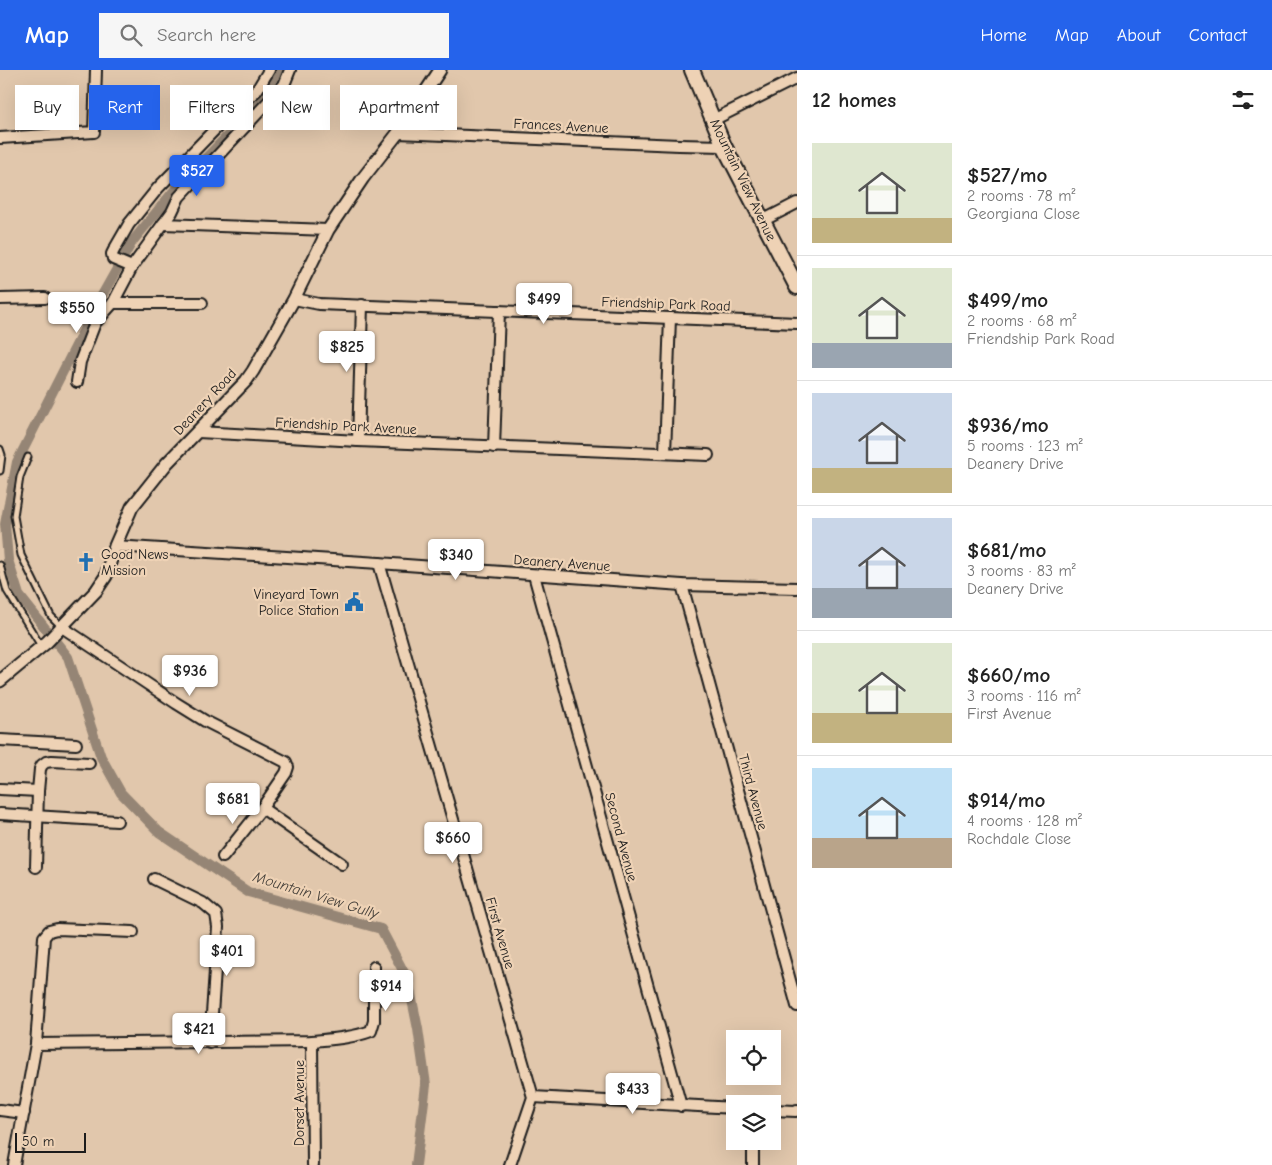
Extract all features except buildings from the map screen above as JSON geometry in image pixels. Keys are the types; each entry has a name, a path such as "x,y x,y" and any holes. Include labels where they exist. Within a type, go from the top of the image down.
{"main road":[{"name":"Mountain View Avenue","path":"692,70 724,146 797,287"}],"street":[{"path":"0,138 94,132 96,70"},
{"path":"123,263 112,254 129,224 158,188 225,119 257,90 269,70"},
{"path":"77,382 80,362 95,324 113,303 123,263 163,224 172,212 179,197 284,85 290,70"},
{"name":"Deanery Road","path":"0,681 47,642 96,591 106,576 132,508 167,463 253,372 294,299 328,230 363,178 398,133 440,70"},
{"path":"713,120 797,78"},
{"name":"Frances Avenue","path":"398,133 724,146"},
{"path":"762,221 797,203"},
{"path":"163,224 328,230"},
{"path":"0,299 45,298"},
{"name":"Friendship Park Road","path":"294,299 319,304 797,323"},
{"path":"113,303 202,303"},
{"path":"358,441 362,306"},
{"path":"494,447 498,311"},
{"path":"665,454 670,318"},
{"name":"Friendship Park Avenue","path":"198,432 358,441 708,455"},
{"name":"Deanery Avenue","path":"116,546 682,585 797,588"},
{"name":"First Avenue","path":"379,563 533,1097"},
{"name":"Second Avenue","path":"534,575 681,1106"},
{"name":"Third Avenue","path":"682,585 797,1006"},
{"path":"62,627 205,721 286,762 288,767 286,773 262,808 223,857"},
{"path":"0,740 76,744"},
{"path":"36,867 38,791 42,765 46,762 89,763"},
{"path":"0,789 38,791"},
{"path":"262,808 342,864"},
{"path":"0,814 117,821"},
{"path":"154,879 203,903 216,914 218,927 210,1042"},
{"path":"14,1165 36,1044 44,937 49,930 57,929 133,932"},
{"path":"36,1044 312,1041 361,1035 371,1031 374,1021 374,966"},
{"name":"Dorset Avenue","path":"312,1041 312,1165"},
{"path":"510,1165 533,1097 726,1108"},
{"path":"0,1110 24,1112"},
{"path":"781,1110 796,1111"},
{"path":"753,1150 753,1165"}],"lane":[{"path":"0,449 2,455 0,471"},
{"path":"28,457 20,477 14,516 22,555 51,616 62,627"},
{"path":"0,565 7,591 47,642"}],"waterway":[{"name":"Mountain View Gully","path":"281,70 270,92 173,192 132,242 96,306 17,462 5,524 8,560 19,595 68,657 101,757 121,793 159,832 248,892 381,929 408,980 418,1029 426,1085 416,1165"}],"place":[{"name":"Good News Mission","path":"86,562"},
{"name":"Vineyard Town Police Station","path":"354,602"}]}
